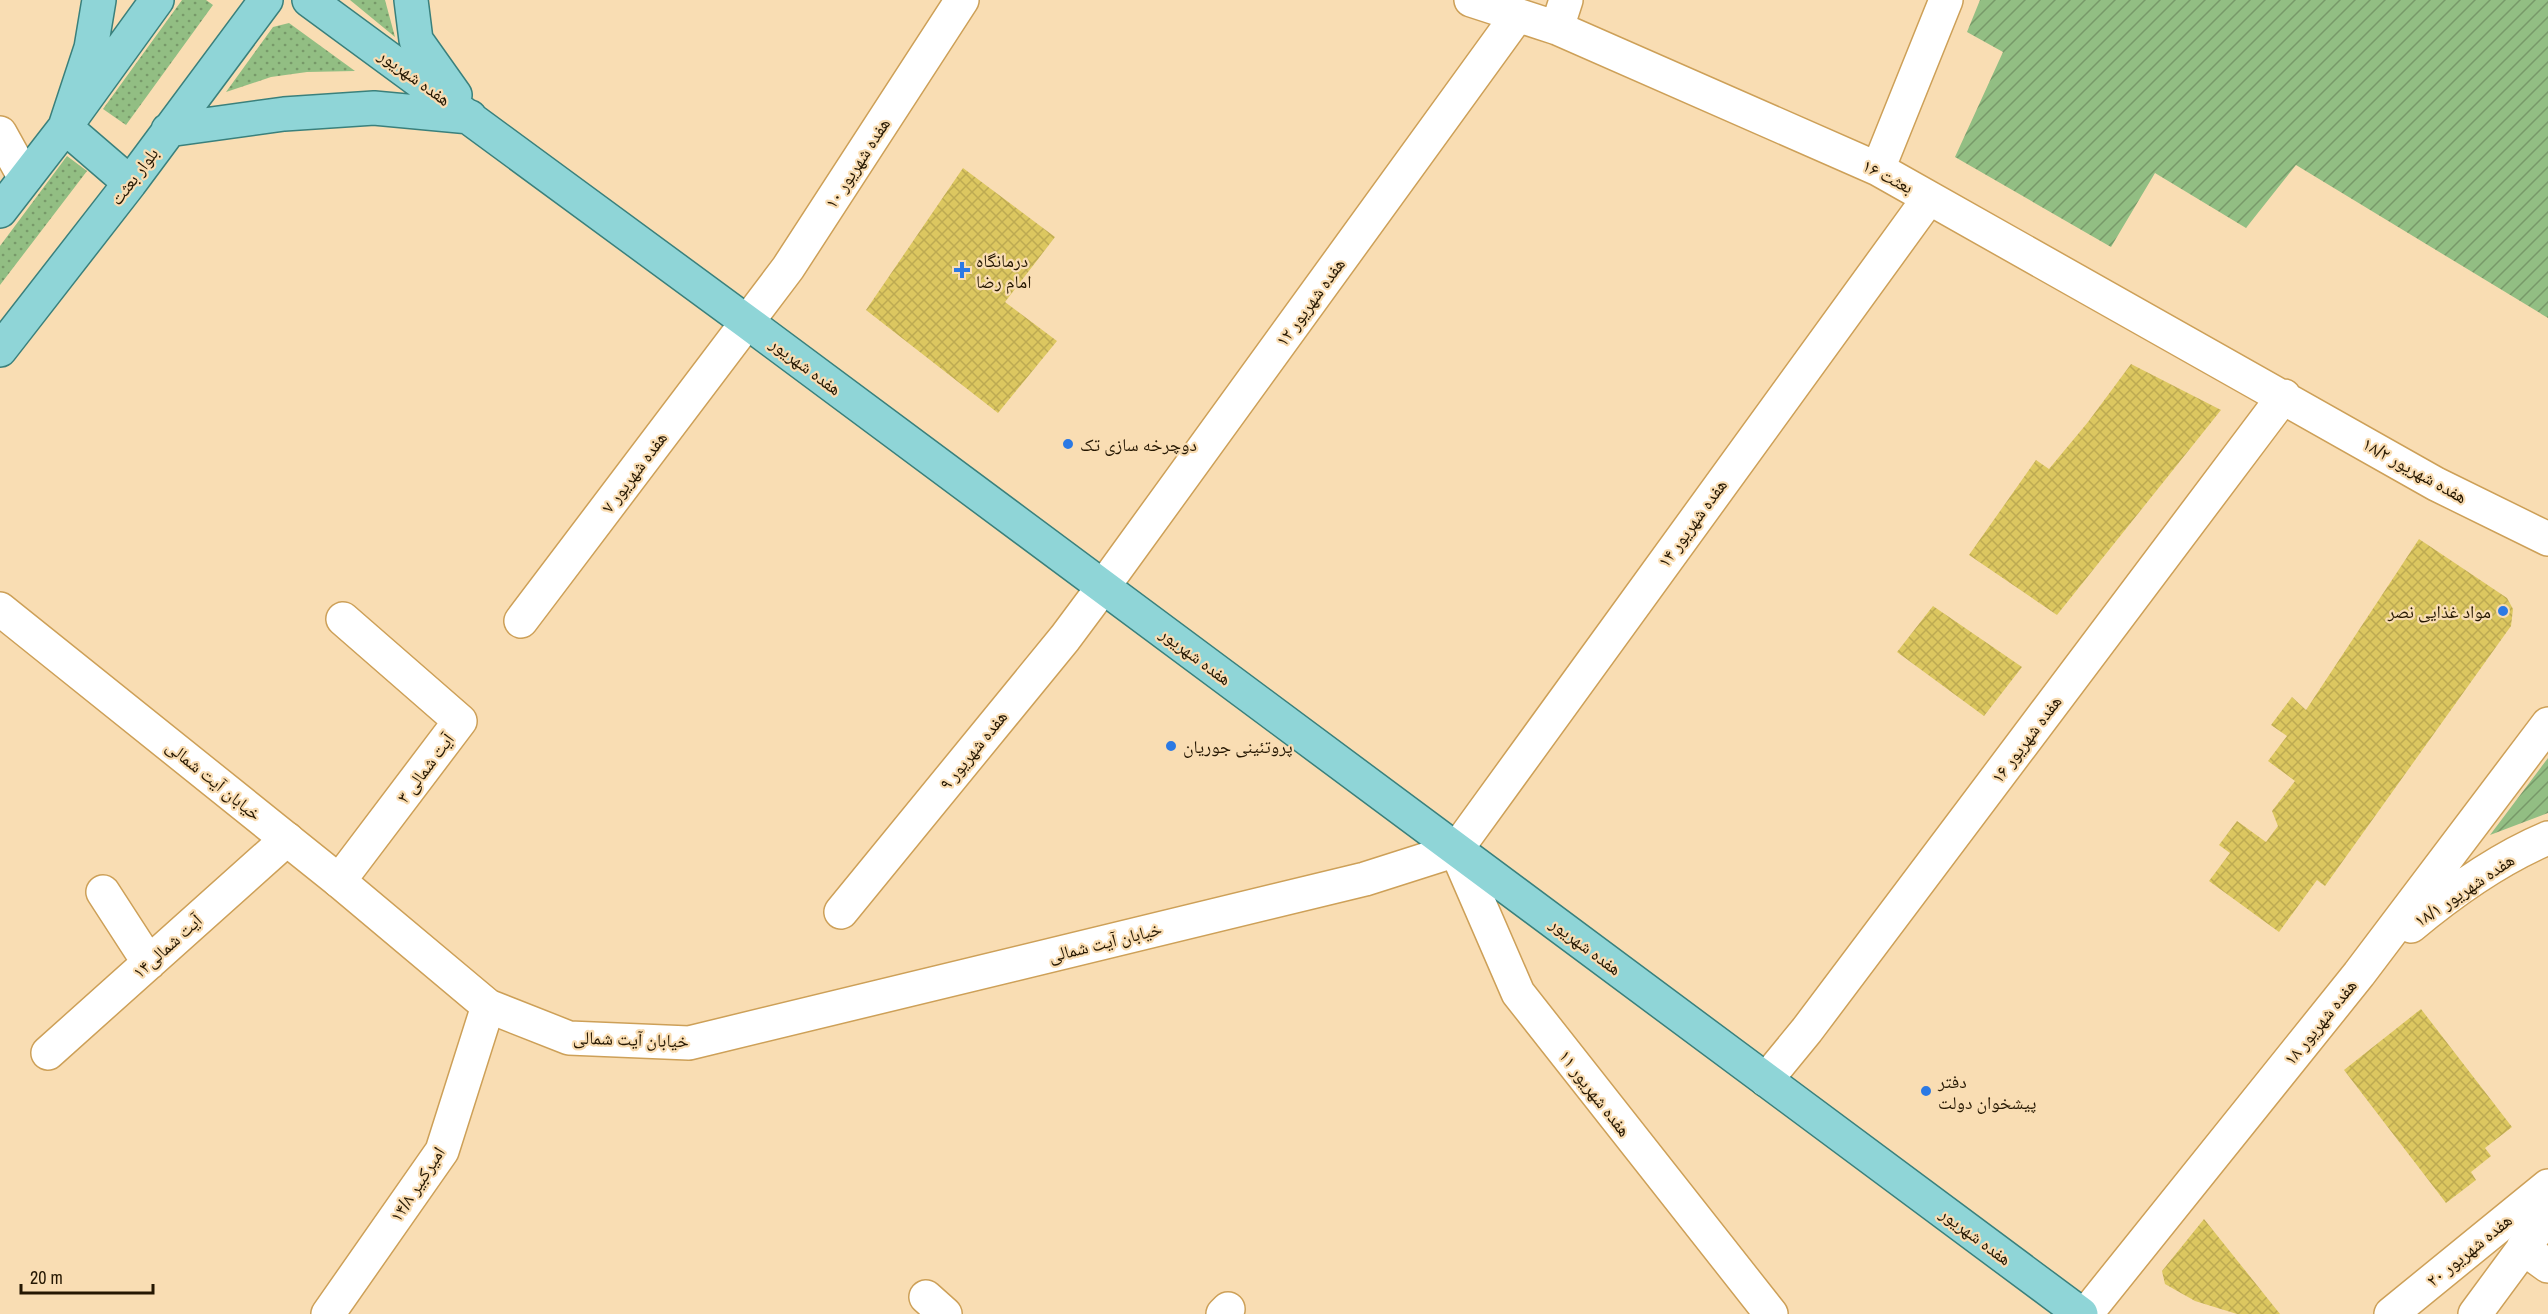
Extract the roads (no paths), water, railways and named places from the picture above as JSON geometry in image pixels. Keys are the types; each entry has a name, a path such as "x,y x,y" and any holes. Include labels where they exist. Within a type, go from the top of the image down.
{"main road":[{"path":"65,127 91,48 99,0"},
{"path":"0,212 157,0"},
{"name":"بلوار بعثت","path":"0,350 130,183 266,0"},
{"name":"هفده شهریور","path":"309,0 747,322 2081,1314"},
{"path":"411,0 416,40 470,117"},
{"path":"168,130 284,114 374,108 470,117"},
{"path":"65,127 130,183"}],"street":[{"name":"هفده شهریور ۱۰","path":"747,322 788,268 962,0"},
{"name":"بعثت ۱۶","path":"1471,0 1517,16 1562,14 1878,169 2284,396"},
{"path":"1878,169 1946,0"},
{"name":"هفده شهریور ۱۲","path":"1103,587 1517,16"},
{"path":"0,133 25,178"},
{"name":"هفده شهریور ۱۴","path":"1456,850 1929,198"},
{"name":"هفده شهریور ۷","path":"521,621 747,322"},
{"name":"هفده شهریور ۱۸/۲","path":"2284,396 2436,484 2548,538"},
{"name":"هفده شهریور ۱۶","path":"1766,1080 1807,1030 2284,396"},
{"name":"هفده شهریور ۹","path":"841,912 1103,587"},
{"name":"خیابان آیت شمالی","path":"0,609 339,881 488,1006 569,1038 689,1043 1365,879 1456,850"},
{"name":"آیت شمالی ۳","path":"339,881 460,721 343,619"},
{"name":"هفده شهریور ۱۸","path":"2086,1314 2359,974 2548,724"},
{"name":"هفده شهریور ۱۸/۱","path":"2359,974 2399,935 2442,900 2488,869 2548,838"},
{"name":"آیت شمالی۱۴","path":"48,1053 287,839"},
{"name":"هفده شهریور ۱۱","path":"1456,850 1518,993 1771,1314"},
{"path":"103,892 149,963"},
{"name":"امیرکبیر ۱۴/۸","path":"328,1314 442,1151 488,1006"},
{"name":"هفده شهریور ۲۰","path":"2391,1314 2548,1186"},
{"path":"2475,1314 2536,1257 2548,1215"}],"place":[{"name":"درمانگاه امام رضا","path":"962,270"},
{"name":"دوچرخه سازی تک","path":"1068,444"},
{"name":"مواد غذایی نصر","path":"2503,611"},
{"name":"پروتئینی جوریان","path":"1171,746"},
{"name":"دفتر پیشخوان دولت","path":"1926,1091"}]}
